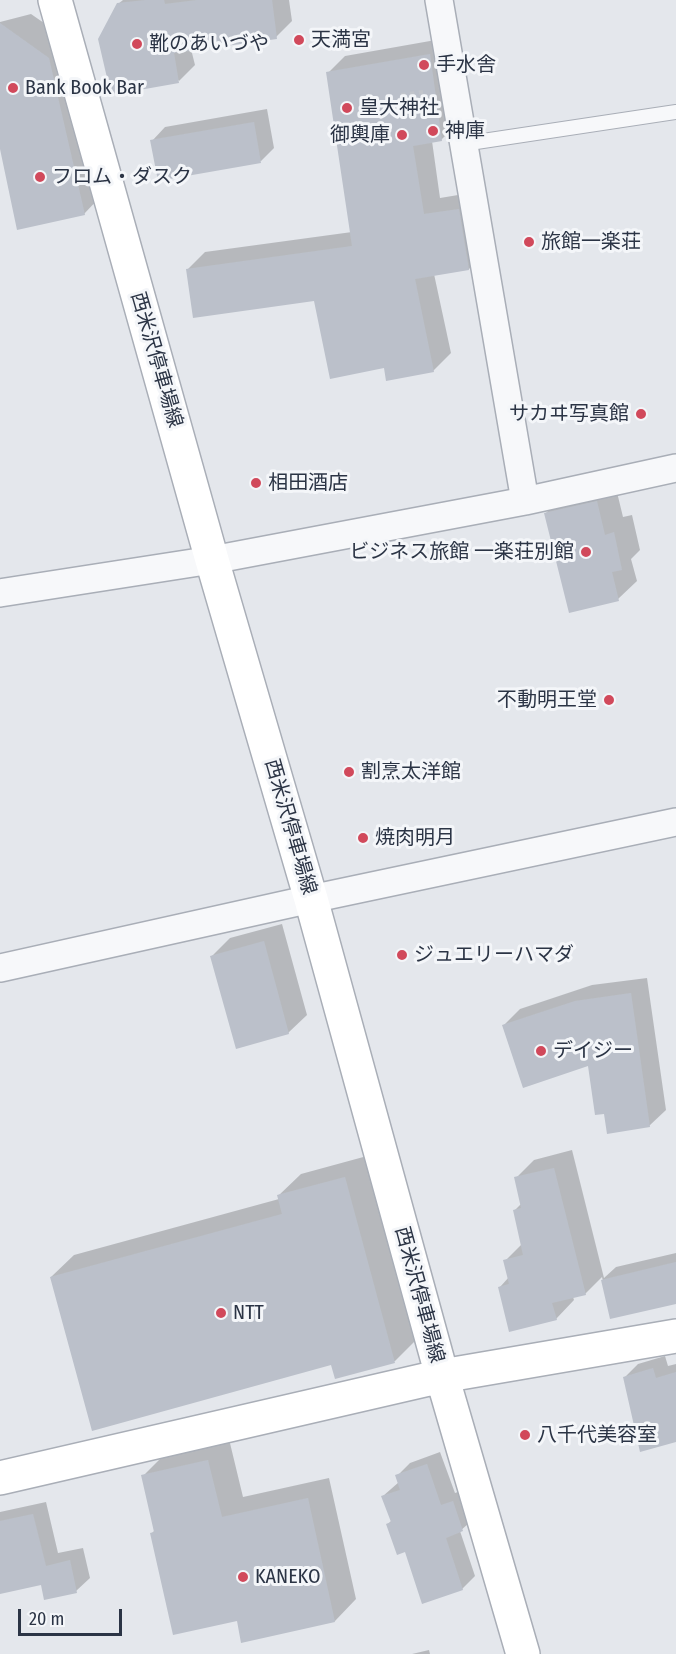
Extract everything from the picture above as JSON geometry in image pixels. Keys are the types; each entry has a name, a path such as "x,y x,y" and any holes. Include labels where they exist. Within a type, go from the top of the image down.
{"main road":[{"name":"西米沢停車場線","path":"55,0 212,560 311,899 442,1376 524,1654"},
{"path":"0,1478 442,1376 676,1336"}],"street":[{"path":"439,0 525,501"},
{"path":"0,593 212,560 525,501 676,468"},
{"path":"0,968 676,822"}],"lane":[{"path":"464,144 676,112"}],"building":[{"path":"164,0 165,4 197,0 272,0 277,39 174,53 179,83 111,95 98,39 117,3"},
{"path":"0,23 49,58 85,215 17,230 0,149"},
{"path":"430,54 442,141 413,146 424,214 459,209 469,270 415,279 434,372 386,381 384,368 330,379 314,301 193,318 186,269 352,246 326,72"},
{"path":"254,122 261,163 158,181 150,140"},
{"name":"ビジネス旅館 一楽荘別館","path":"597,501 605,535 614,532 622,570 612,572 619,601 569,613 544,513"},
{"path":"264,941 289,1034 236,1049 210,956"},
{"path":"631,993 650,1127 607,1134 604,1114 595,1115 588,1066 523,1088 502,1025 575,1001"},
{"path":"554,1168 586,1295 552,1303 557,1320 509,1332 498,1287 509,1284 503,1260 523,1255 513,1210 521,1208 514,1177"},
{"name":"NTT","path":"345,1177 395,1363 335,1379 331,1365 92,1431 50,1277 282,1214 277,1195"},
{"path":"676,1262 676,1304 610,1319 601,1280"},
{"path":"653,1368 656,1378 676,1372 676,1442 640,1452 623,1377"},
{"name":"KANEKO","path":"208,1460 222,1517 308,1498 335,1622 241,1643 237,1621 173,1635 150,1533 154,1532 141,1475"},
{"path":"427,1464 441,1505 453,1501 463,1531 446,1538 463,1590 422,1604 405,1552 397,1555 386,1524 391,1522 381,1496 400,1490 395,1475"},
{"path":"33,1514 46,1566 70,1560 77,1593 44,1600 41,1585 0,1594 0,1521"}],"place":[{"name":"天満宮","path":"299,40"},
{"name":"靴のあいづや","path":"137,44"},
{"name":"手水舎","path":"424,65"},
{"name":"Bank Book Bar","path":"13,88"},
{"name":"皇大神社","path":"347,108"},
{"name":"神庫","path":"433,131"},
{"name":"御輿庫","path":"402,135"},
{"name":"フロム・ダスク","path":"40,177"},
{"name":"旅館一楽荘","path":"529,242"},
{"name":"サカヰ写真館","path":"641,414"},
{"name":"相田酒店","path":"256,483"},
{"name":"ビジネス旅館 一楽荘別館","path":"586,552"},
{"name":"不動明王堂","path":"609,700"},
{"name":"割烹太洋館","path":"349,772"},
{"name":"焼肉明月","path":"363,838"},
{"name":"ジュエリーハマダ","path":"402,955"},
{"name":"デイジー","path":"541,1051"},
{"name":"NTT","path":"221,1313"},
{"name":"八千代美容室","path":"525,1435"},
{"name":"KANEKO","path":"243,1577"}]}
